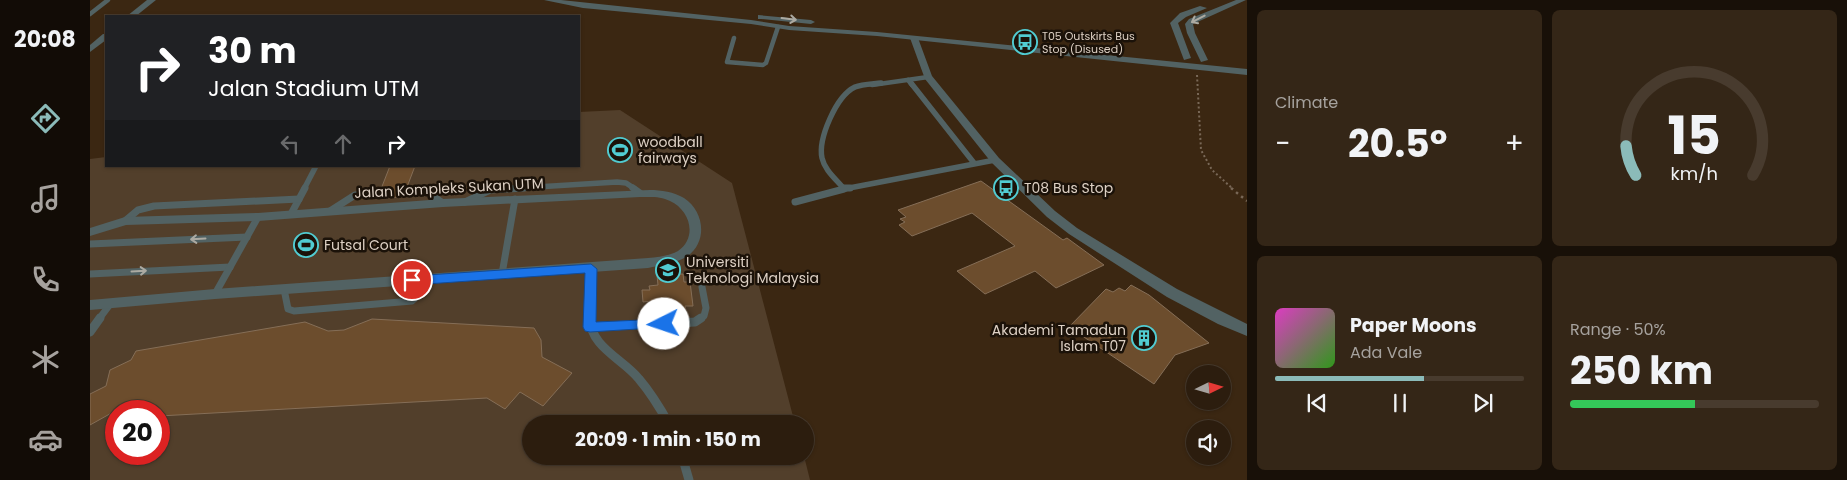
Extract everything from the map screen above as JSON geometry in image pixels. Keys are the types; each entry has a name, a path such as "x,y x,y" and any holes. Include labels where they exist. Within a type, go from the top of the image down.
{"street":[{"path":"133,15 152,0"},
{"path":"548,0 602,8 751,22 803,29 914,38 1247,72"},
{"path":"590,0 1247,65"},
{"path":"1186,58 1175,28 1177,19 1224,0"},
{"path":"1204,60 1190,33 1189,24 1242,0"},
{"path":"803,29 807,24 817,22"},
{"path":"90,49 105,37"},
{"path":"914,38 928,77 995,160 1051,214 1073,231 1172,293 1223,320 1247,330"},
{"name":"Jalan Kompleks Sukan UTM","path":"90,232 125,220 258,217 465,202 640,193 667,195 685,204 694,215 697,233 691,246 672,259 618,266 215,294 90,305"}],"lane":[{"path":"90,14 108,0"},
{"path":"734,38 727,62 763,65 766,63 778,26"},
{"path":"844,189 827,168 820,148 826,125 847,94 855,87 928,77"},
{"path":"908,80 974,163"},
{"path":"795,202 844,189 995,160"},
{"path":"292,214 316,167"},
{"path":"465,202 490,190 617,182 626,183 640,193"},
{"path":"405,192 426,191 443,204"},
{"path":"330,211 355,195 379,194"},
{"path":"502,274 515,199"},
{"path":"125,220 130,214 142,208 154,206 299,200"},
{"path":"215,294 258,217"},
{"path":"90,244 247,237"},
{"path":"90,274 230,267"},
{"path":"591,269 590,327 595,339 638,376 664,415"},
{"path":"284,289 288,309 294,310 412,301 431,279"},
{"path":"590,327 695,322 704,316 706,308 702,288"},
{"path":"90,332 111,303"},
{"path":"685,465 689,480"}],"path":[{"path":"1197,67 1195,71 1198,80 1199,137 1203,157 1221,179 1247,201"}],"shaded area":[{"path":"620,110 732,183 793,415 522,415 522,465 806,465 810,480 90,480 90,159 105,157 105,167 580,167 580,112"}],"building":[{"path":"390,167 415,167 407,187 400,191 401,197 382,198 384,193 381,189"},
{"path":"981,181 1063,240 1067,238 1104,265 1056,288 1035,271 985,294 957,271 1015,246 972,213 912,236 899,225 905,222 900,219 906,217 898,210"},
{"path":"683,274 684,282 690,282 693,306 685,306 686,310 661,312 661,307 652,308 652,301 643,302 642,290 650,290 649,286 658,285 657,275"},
{"name":"Akademi Tamadun Islam T07","path":"1131,285 1149,295 1209,343 1175,355 1154,384 1069,327 1106,289 1113,292 1119,288 1125,291"},
{"path":"372,319 534,328 541,340 542,357 572,373 543,406 520,392 505,409 487,398 170,415 170,400 105,400 105,417 90,425 90,394 106,386 110,370 131,360 136,351 305,322 328,331 344,330"}],"place":[{"name":"T05 Outskirts Bus Stop (Disused)","path":"1025,42"},
{"name":"woodball fairways","path":"620,150"},
{"name":"T08 Bus Stop","path":"1006,188"},
{"name":"Futsal Court","path":"306,245"},
{"name":"Universiti Teknologi Malaysia","path":"668,270"},
{"name":"Akademi Tamadun Islam T07","path":"1144,338"}],"route":[{"path":"412,280 591,269 589,290 590,327 664,324"}]}
